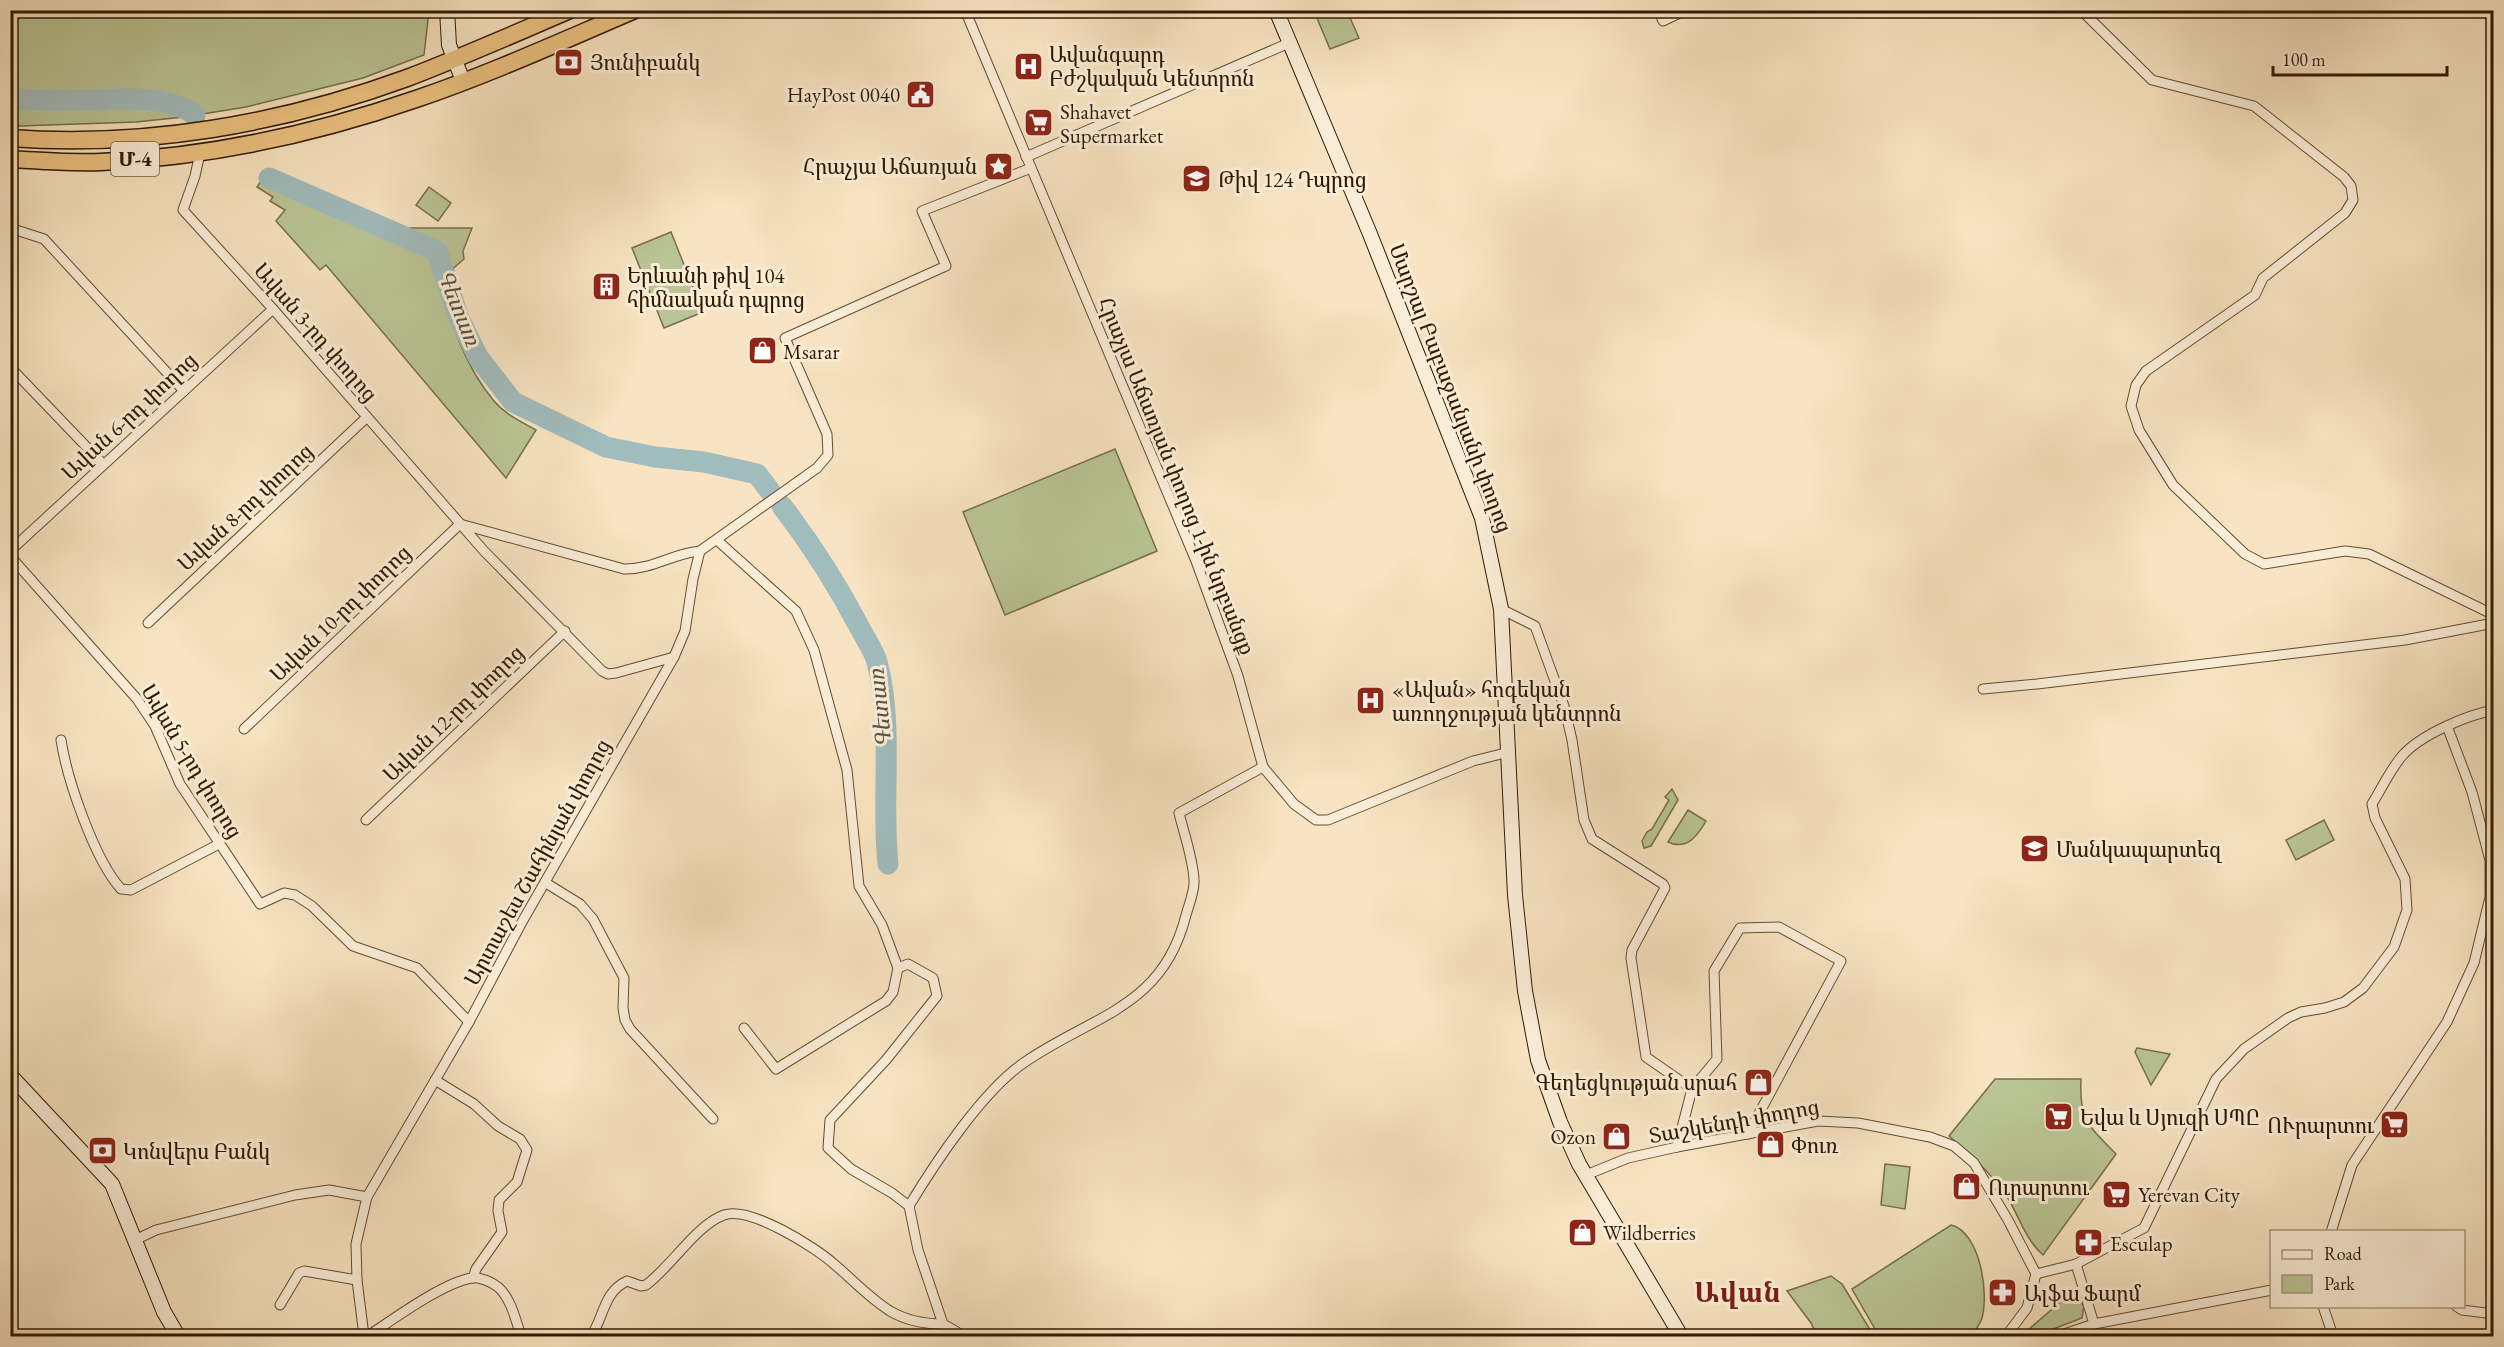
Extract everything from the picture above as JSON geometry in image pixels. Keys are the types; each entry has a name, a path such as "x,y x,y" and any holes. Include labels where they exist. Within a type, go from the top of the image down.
{"highway":[{"name":"Մ-4","path":"10,138 53,142 114,141 199,132 306,109 404,79 570,10"},
{"name":"Մ-4","path":"10,159 100,162 200,153 258,143 363,116 463,81 635,10"}],"main road":[{"path":"447,10 449,45 463,81"},
{"name":"Մարշալ Բաբաջանյանի փողոց","path":"1276,10 1370,234 1482,518 1501,609 1515,895 1525,991 1538,1060 1560,1122 1586,1175 1681,1336"},
{"path":"10,1075 112,1184 164,1312 178,1336"}],"street":[{"name":"Հրաչյա Աճառյան փողոց 1-ին նրբանցք","path":"965,10 1196,561 1238,676 1263,766"},
{"path":"1658,10 1663,21 1686,10"},
{"path":"2081,10 2152,80 2254,106 2344,177 2351,186 2353,200 2345,213 2264,278 2255,294 2146,371 2136,385 2131,406 2139,430 2173,485 2245,554 2264,564 2345,551 2369,554 2493,615"},
{"path":"1026,157 1289,43"},
{"name":"Ավան 3-րդ փողոց","path":"200,153 183,210 273,309 484,551 598,667 608,674 674,657"},
{"path":"459,524 624,569 648,566 686,552 700,552 718,541 817,468 828,454 827,434 785,338 946,266 922,211 1030,168"},
{"path":"10,228 44,239 184,391"},
{"name":"Ավան 6-րդ փողոց","path":"10,551 273,309"},
{"path":"10,367 103,464"},
{"name":"Ավան 8-րդ փողոց","path":"148,623 367,417"},
{"name":"Ավան 10-րդ փողոց","path":"244,729 459,524"},
{"path":"718,541 796,611 814,650 847,770 859,886 882,925 898,968 893,992 886,1000 777,1069 744,1028"},
{"name":"Արտաշես Շահինյան փողոց","path":"366,1336 357,1280 356,1244 367,1197 469,1022 522,922 674,657 685,631 693,579 700,552"},
{"name":"Ավան 5-րդ փողոց","path":"10,556 137,699 155,726 180,784 260,904 284,893 296,895 312,906 353,946 417,968 469,1022"},
{"path":"1501,609 1535,626 1564,706 1572,740 1584,819 1592,839 1633,863 1663,884 1665,888 1632,950 1631,957 1646,1057 1692,1089"},
{"path":"1983,689 2405,640 2493,623"},
{"name":"Ավան 12-րդ փողոց","path":"366,820 565,631"},
{"path":"2006,1336 2027,1308 2036,1274 2076,1264 2144,1228 2216,1079 2244,1049 2288,1018 2301,1012 2344,1002 2363,988 2394,947 2407,910 2405,879 2375,818 2372,804 2405,752 2447,726 2480,712 2493,710"},
{"path":"2332,1230 2352,1165 2447,1022 2474,963 2490,897 2490,860 2472,792 2447,726"},
{"path":"61,740 63,754 88,833 121,889 131,890 219,844"},
{"path":"909,1206 942,1155 994,1088 1024,1062 1117,1011 1157,978 1182,932 1195,881 1179,813 1263,766 1294,804 1316,820 1328,820 1473,761 1509,752"},
{"path":"546,883 586,910 624,978 623,1008 625,1020 630,1029 713,1119"},
{"path":"1677,1147 1692,1089 1717,1059 1714,970 1740,928 1779,927 1841,961 1748,1134"},
{"path":"898,968 908,964 933,978 937,996 906,1037 830,1120 828,1148 851,1169 892,1193 909,1206 918,1250 943,1324"},
{"path":"435,1080 474,1104 498,1126 520,1139 527,1150 517,1182 499,1200 498,1210 502,1232 472,1278"},
{"name":"Տաշկենդի փողոց","path":"1586,1175 1629,1158 1818,1121 1848,1123 1930,1137 1954,1146 1964,1153 1982,1174 2036,1274"},
{"path":"135,1240 156,1230 295,1195 329,1190 367,1197"},
{"path":"591,1336 604,1305 616,1289 627,1281 641,1286 646,1285 714,1221 731,1214 742,1215 772,1225 817,1251 891,1312 921,1323 943,1324 961,1336"},
{"path":"2076,1264 2094,1324"},
{"path":"280,1305 301,1272 357,1280"},
{"path":"366,1336 419,1302 472,1278 489,1281 503,1292 521,1336"},
{"path":"2058,1336 2094,1324 2270,1290"},
{"path":"2325,1308 2333,1336"},
{"path":"2459,1308 2493,1314"}],"green space":[{"path":"10,11 429,11 424,55 363,78 246,107 184,117 136,122 19,126 11,125"},
{"path":"1314,11 1347,11 1359,38 1330,49"},
{"path":"1004,157 1008,167 992,174 988,165"},
{"path":"269,170 398,228 472,228 463,251 464,259 441,279 454,327 475,374 498,406 536,430 506,478 326,265 320,270 276,221 285,210 270,201 273,197 257,187"},
{"path":"429,187 451,203 438,221 416,205"},
{"path":"671,232 703,312 664,328 632,248"},
{"path":"1115,449 1157,551 1005,615 963,512"},
{"path":"1672,789 1678,800 1651,846 1644,848 1642,841 1669,800 1665,797"},
{"path":"1688,810 1706,821 1703,826 1686,843 1668,842"},
{"path":"2324,820 2334,840 2296,860 2286,840"},
{"path":"2137,1048 2170,1054 2151,1085 2135,1052"},
{"path":"1995,1079 2081,1079 2082,1104 2087,1121 2116,1154 2043,1255 2028,1236 2009,1200 1996,1182 1949,1136"},
{"path":"1885,1164 1910,1167 1905,1209 1881,1205"},
{"path":"1951,1225 1961,1230 1969,1239 1980,1264 1983,1279 1984,1307 1981,1320 1973,1335 1879,1336 1852,1289"},
{"path":"1831,1276 1842,1284 1874,1336 1817,1336 1811,1323 1787,1291"},
{"path":"2072,1292 2084,1306 2082,1318 2035,1336 2021,1336"}],"waterway":[{"name":"Գետառ","path":"10,99 140,99 170,103 195,115"},
{"name":"Գետառ","path":"269,178 437,251 458,316 478,357 513,402 606,447 655,457 704,462 757,474 770,491"},
{"name":"Գետառ","path":"782,506 834,582 877,662 885,711 888,864"}],"place":[{"name":"Յունիբանկ","path":"569,62"},
{"name":"Ավանգարդ Բժշկական Կենտրոն","path":"1028,66"},
{"name":"HayPost 0040","path":"921,94"},
{"name":"Shahavet Supermarket","path":"1039,123"},
{"name":"Հրաչյա Աճառյան","path":"998,166"},
{"name":"Թիվ 124 Դպրոց","path":"1197,179"},
{"name":"Երևանի թիվ 104 հիմնական դպրոց","path":"606,287"},
{"name":"Msarar","path":"762,351"},
{"name":"«Ավան» հոգեկան առողջության կենտրոն","path":"1371,701"},
{"name":"Մանկապարտեզ","path":"2035,849"},
{"name":"Գեղեցկության սրահ","path":"1758,1082"},
{"name":"Եվա և Սյուզի ՍՊԸ","path":"2059,1117"},
{"name":"ՈՒրարտու","path":"2395,1125"},
{"name":"Ozon","path":"1617,1136"},
{"name":"Փուռ","path":"1770,1145"},
{"name":"Կոնվերս Բանկ","path":"102,1151"},
{"name":"Ուրարտու","path":"1967,1187"},
{"name":"Yerevan City","path":"2117,1194"},
{"name":"Wildberries","path":"1582,1232"},
{"name":"Esculap","path":"2089,1243"},
{"name":"Ալֆա Ֆարմ","path":"2003,1293"}],"district":[{"name":"Ավան","path":"1738,1292"}]}
